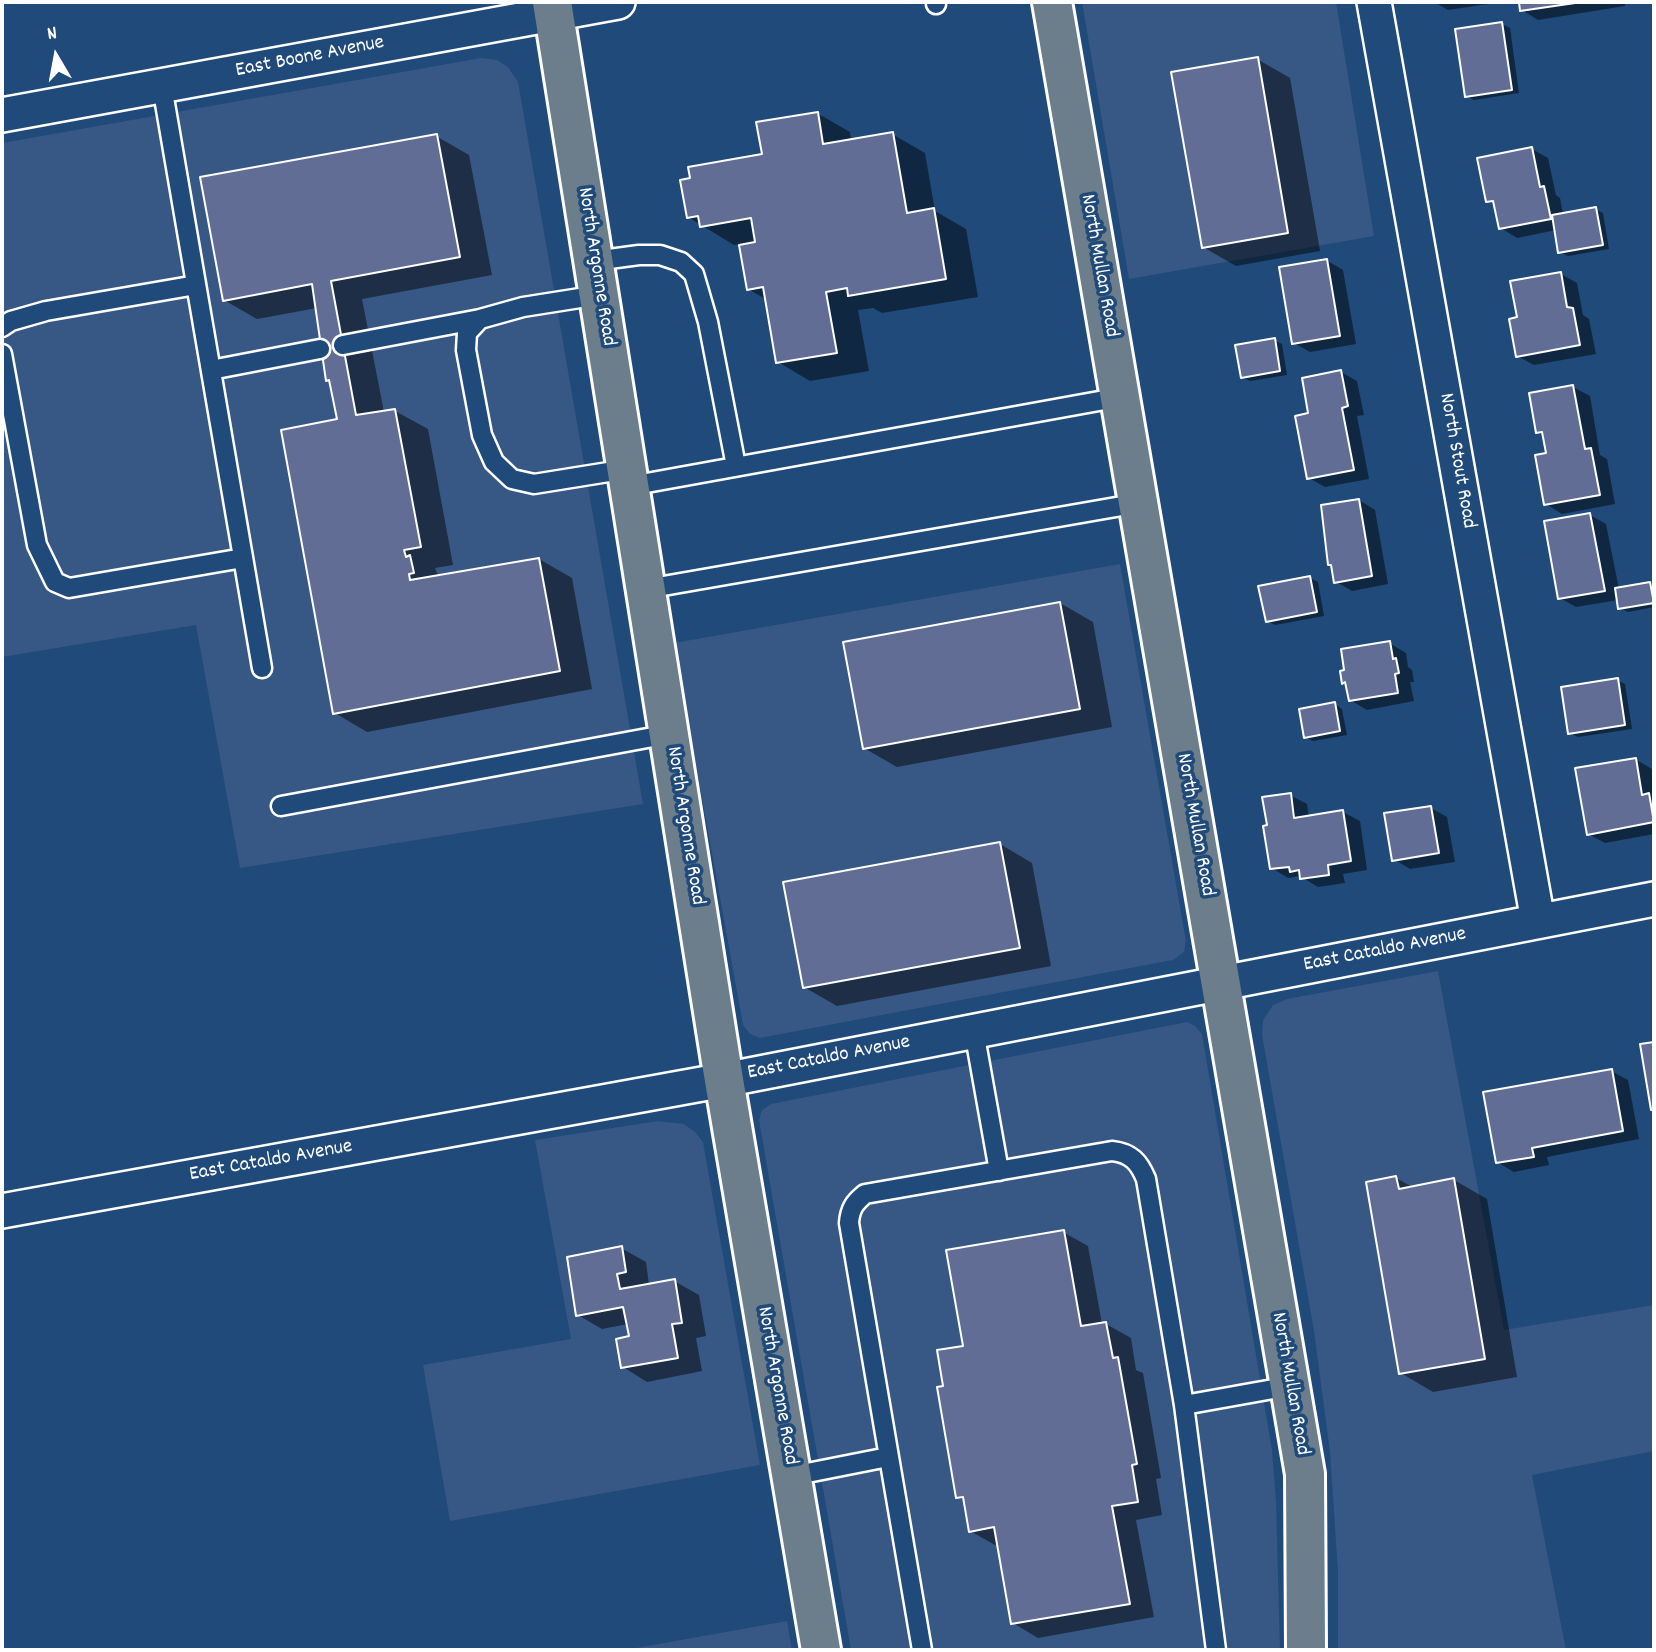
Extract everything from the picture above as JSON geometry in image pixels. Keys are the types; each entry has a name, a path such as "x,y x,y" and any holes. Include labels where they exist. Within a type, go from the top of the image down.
{"main road":[{"name":"North Mullan Road","path":"1052,2 1305,1474 1306,1650"},
{"name":"North Argonne Road","path":"553,7 724,1080 821,1650"}],"street":[{"name":"East Boone Avenue","path":"2,115 162,86 553,7 618,2"},
{"name":"North Stout Road","path":"1374,2 1538,921"},
{"name":"East Cataldo Avenue","path":"2,1211 724,1080 1654,899"}],"lane":[{"path":"162,86 262,668"},
{"path":"343,345 480,319 523,307 596,278 639,255 660,255 681,262 694,274 708,322 736,466"},
{"path":"2,327 11,321 46,311 196,285"},
{"path":"480,319 467,333 466,350 482,435 494,462 512,479 534,484 736,466 1121,397"},
{"path":"211,370 320,349"},
{"path":"2,354 37,545 55,582 69,588 243,558"},
{"path":"646,589 1139,503"},
{"path":"281,806 669,734"},
{"path":"974,1031 999,1171"},
{"path":"922,1650 849,1223 850,1212 855,1202 865,1194 1112,1151 1124,1152 1140,1165 1146,1179 1184,1405 1216,1650"},
{"path":"1184,1405 1290,1386"},
{"path":"792,1476 888,1457"}],"shaded area":[{"path":"1082,2 1336,2 1374,236 1129,279"},
{"path":"481,58 497,60 508,67 518,82 643,804 240,868 196,625 2,657 2,143"},
{"path":"1120,564 1186,941 1184,952 1173,960 760,1038 750,1034 743,1025 674,643"},
{"path":"1438,971 1504,1330 1654,1305 1654,1451 1532,1475 1566,1650 1338,1650 1338,1573 1330,1452 1314,1331 1262,1035 1263,1020 1273,1005 1287,999"},
{"path":"1187,1022 1202,1034 1272,1450 1280,1650 851,1650 759,1120 762,1110 771,1104"},
{"path":"658,1121 684,1124 703,1142 760,1465 450,1521 423,1365 571,1339 535,1140"},
{"path":"787,1621 792,1650 625,1650"}],"building":[{"path":"1519,2 1582,2 1520,11"},
{"path":"1502,22 1512,90 1465,97 1455,29"},
{"path":"1258,57 1288,233 1202,248 1171,72"},
{"path":"818,112 823,144 893,132 907,213 934,208 946,279 848,296 847,288 826,292 837,353 776,363 763,287 747,290 739,245 755,242 751,218 700,227 698,216 687,218 680,180 690,178 688,167 762,154 756,122"},
{"path":"437,134 460,257 331,281 356,415 395,409 421,547 404,550 406,557 410,555 414,573 409,574 410,580 539,558 560,671 333,714 281,430 337,419 329,380 326,381 312,284 223,301 200,177"},
{"path":"1532,147 1540,187 1544,186 1551,219 1499,229 1493,201 1486,202 1477,158"},
{"path":"1596,207 1603,245 1558,253 1552,215"},
{"path":"1327,259 1340,336 1292,344 1279,267"},
{"path":"1561,272 1567,307 1573,308 1580,345 1516,357 1509,319 1517,317 1510,281"},
{"path":"1275,338 1280,371 1241,378 1235,345"},
{"path":"1341,370 1348,406 1342,408 1354,470 1307,479 1295,416 1308,413 1302,378"},
{"path":"1573,385 1585,449 1591,448 1600,495 1544,505 1535,455 1546,453 1542,432 1536,433 1529,393"},
{"path":"1359,499 1372,576 1334,583 1331,565 1328,565 1321,505"},
{"path":"1590,513 1605,591 1558,599 1544,521"},
{"path":"1310,576 1317,612 1266,622 1258,586"},
{"path":"1650,582 1654,603 1618,609 1615,588"},
{"path":"1060,602 1080,709 863,749 843,642"},
{"path":"1390,641 1399,673 1395,674 1398,693 1349,701 1340,671 1344,670 1341,649"},
{"path":"1618,678 1625,725 1568,734 1561,687"},
{"path":"1335,702 1340,731 1304,738 1299,709"},
{"path":"1636,758 1642,795 1649,793 1654,822 1587,835 1575,768"},
{"path":"1291,793 1294,818 1343,810 1351,861 1328,865 1329,875 1300,879 1299,870 1290,872 1289,867 1270,869 1263,826 1267,825 1262,797"},
{"path":"1431,806 1439,853 1392,861 1384,813"},
{"path":"1000,842 1020,948 803,988 783,882"},
{"path":"1654,1042 1654,1109 1651,1110 1640,1044"},
{"path":"1612,1069 1623,1131 1532,1148 1534,1157 1496,1163 1483,1092"},
{"path":"1396,1176 1399,1189 1454,1178 1485,1359 1399,1374 1366,1182"},
{"path":"1064,1230 1081,1326 1106,1322 1113,1358 1118,1357 1137,1464 1132,1465 1138,1502 1112,1506 1130,1604 1011,1624 994,1527 969,1532 963,1497 956,1498 937,1387 943,1386 937,1350 963,1346 946,1250"},
{"path":"622,1246 626,1272 617,1274 620,1289 675,1279 682,1323 672,1324 678,1358 621,1368 616,1339 629,1336 623,1307 576,1316 567,1257"}]}
